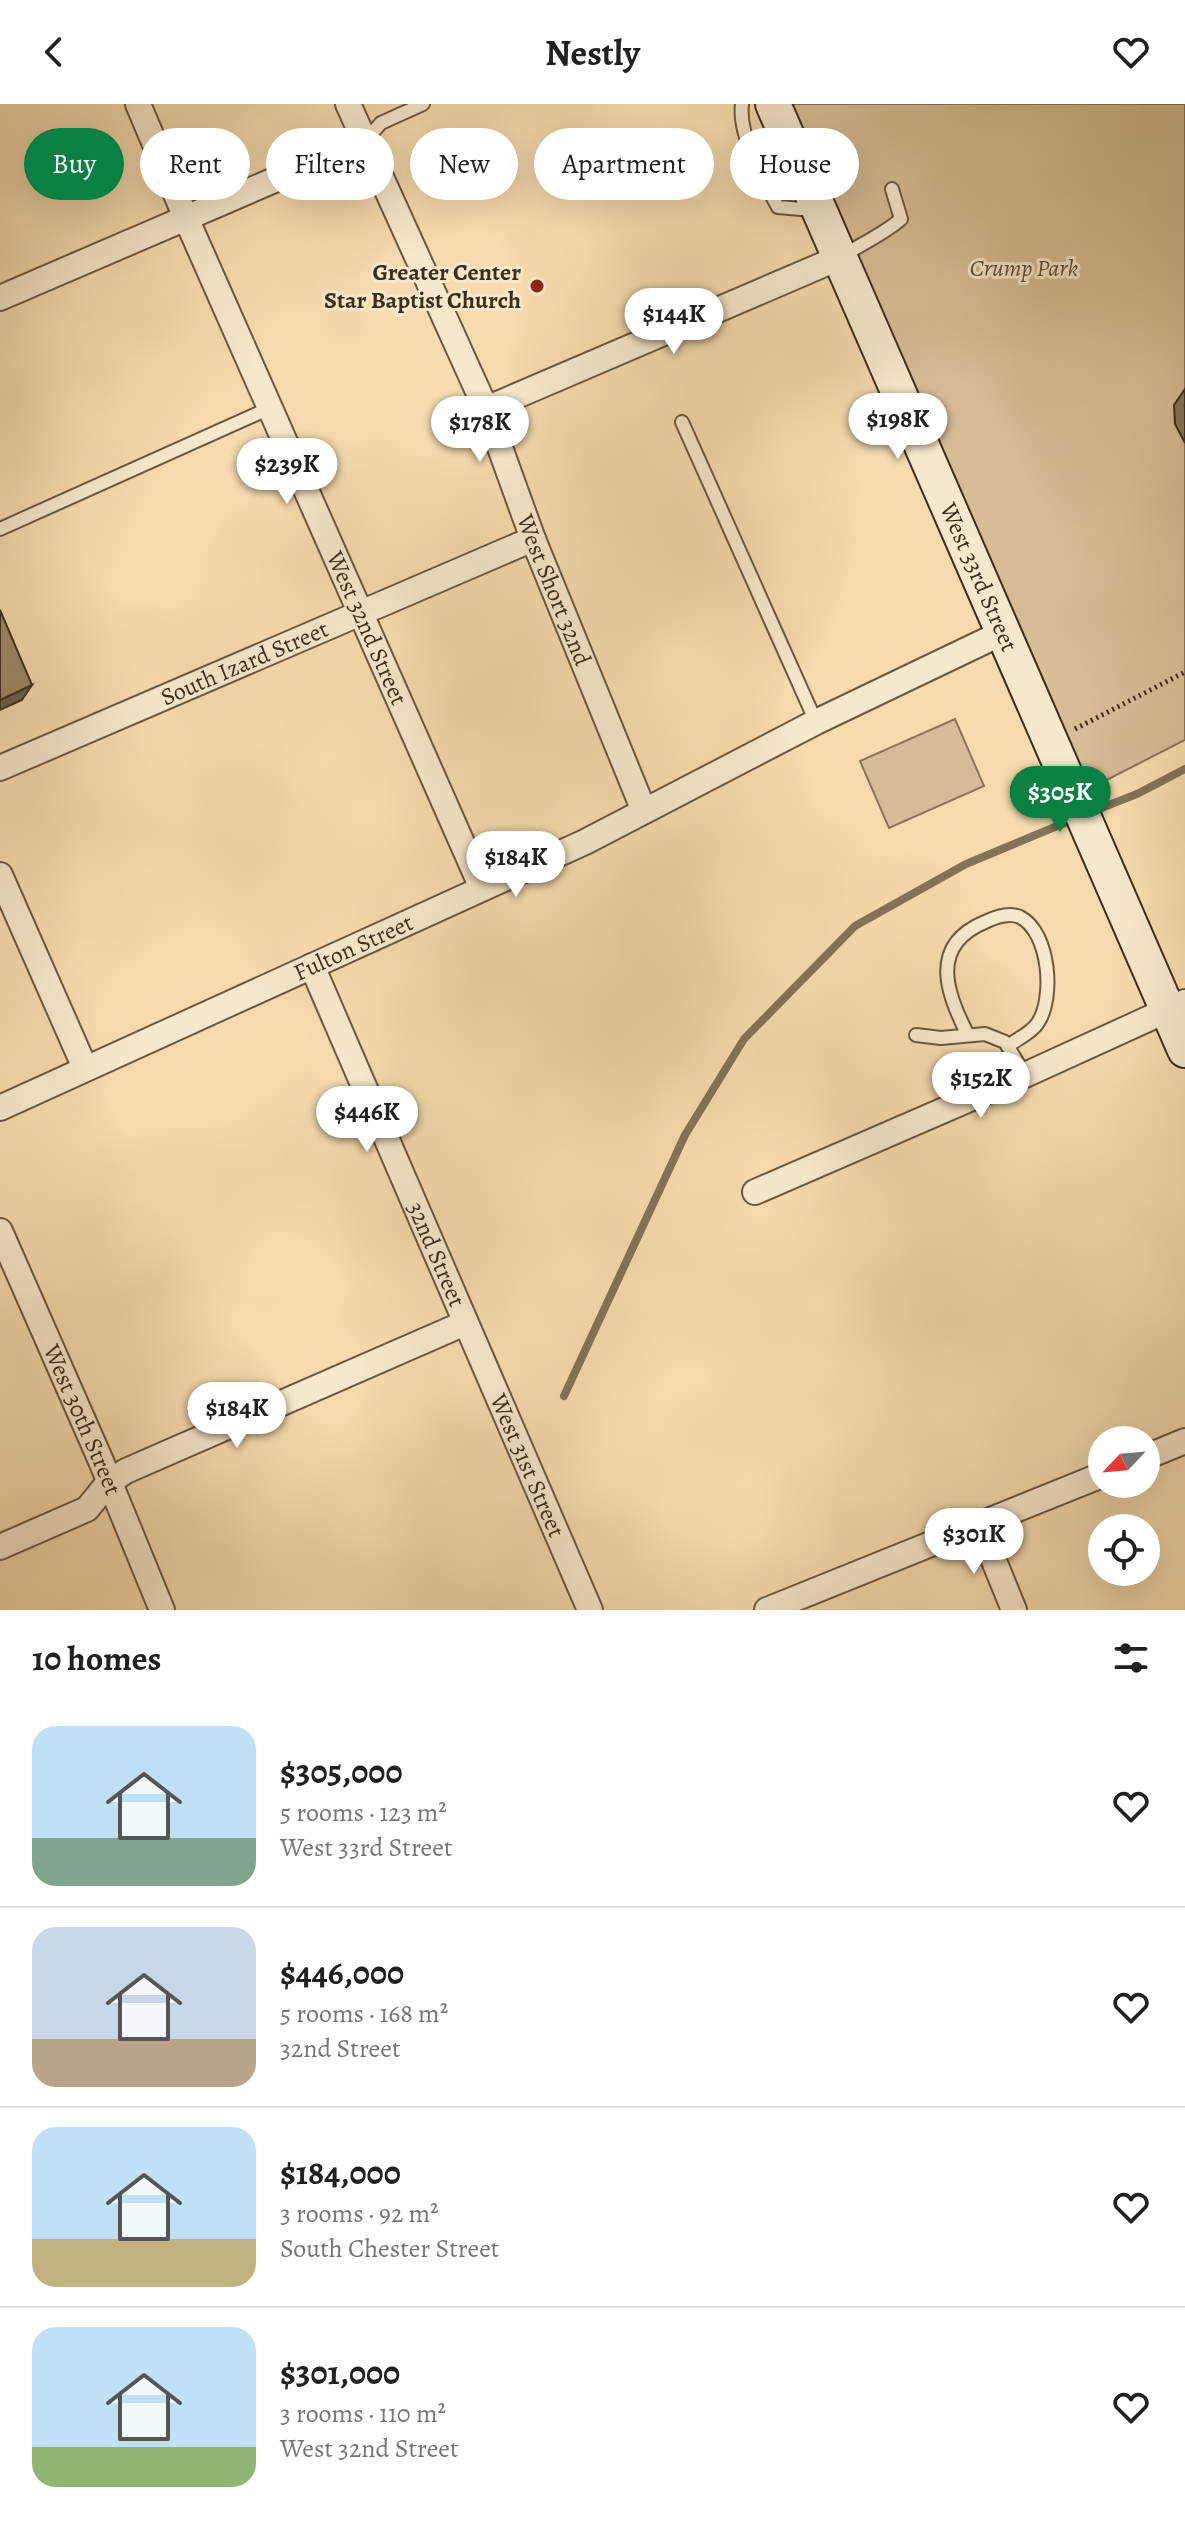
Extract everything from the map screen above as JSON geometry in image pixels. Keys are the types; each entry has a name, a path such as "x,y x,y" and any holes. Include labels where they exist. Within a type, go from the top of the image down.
{"street":[{"name":"West 32nd Street","path":"138,104 482,888"},
{"name":"West Short 32nd","path":"348,104 359,128"},
{"name":"West 33rd Street","path":"773,104 1075,796 1176,1006 1185,1050"},
{"path":"0,298 266,184"},
{"name":"West Short 32nd","path":"392,200 486,409 533,539 644,811"},
{"path":"486,409 841,257"},
{"name":"South Izard Street","path":"0,768 533,539"},
{"name":"Fulton Street","path":"0,1108 585,842 816,722 1004,632"},
{"path":"0,875 85,1068"},
{"name":"32nd Street","path":"312,966 465,1323"},
{"path":"755,1192 1176,1006"},
{"name":"West 30th Street","path":"0,1231 162,1610"},
{"path":"0,1547 87,1509 109,1482 126,1471 465,1323"},
{"name":"West 31st Street","path":"465,1323 590,1610"},
{"path":"1160,1451 1185,1441"},
{"path":"767,1610 1088,1481"},
{"path":"979,1524 1014,1610"}],"lane":[{"path":"377,128 381,123 423,104"},
{"path":"742,104 741,115 758,172 778,207 821,211"},
{"path":"841,257 869,238 889,230 901,219 892,189"},
{"path":"0,529 270,408"},
{"path":"682,422 816,722"},
{"path":"968,1035 954,1009 950,993 947,964 952,947 964,933 977,925 1001,915 1020,917 1032,929 1041,946 1049,994 1036,1027 1008,1046"},
{"path":"916,1035 941,1038 985,1034 1005,1042 1025,1075"}],"path":[{"path":"1074,730 1185,672"}],"green space":[{"name":"Crump Park","path":"778,104 1185,104 1185,740 1075,796 819,200 859,200 859,128 788,128"},
{"path":"955,719 984,786 889,828 860,761"}],"building":[{"path":"0,610 32,685 0,700"}],"waterway":[{"path":"1091,812 1137,794 1185,769"},
{"path":"564,1396 685,1135 744,1039 855,926 966,864 1074,819"}],"place":[{"name":"Greater Center Star Baptist Church","path":"537,286"}]}
